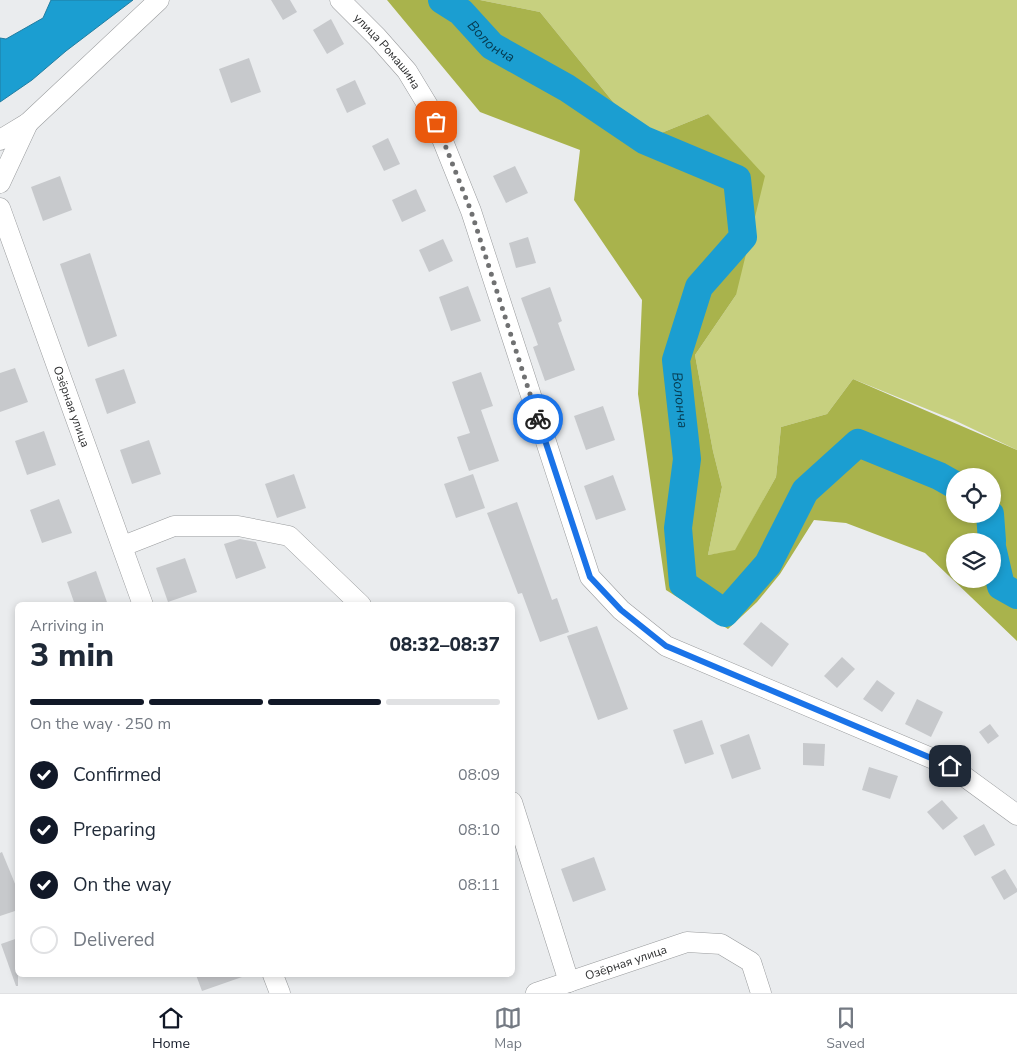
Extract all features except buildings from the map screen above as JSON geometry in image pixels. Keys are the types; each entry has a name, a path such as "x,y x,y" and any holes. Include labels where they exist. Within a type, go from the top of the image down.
{"street":[{"path":"0,140 28,123 159,0"},
{"name":"улица Ромашина","path":"340,0 377,37 406,71 430,109 471,211 590,577 621,610 666,646 950,766 1017,815"},
{"path":"0,183 28,123"},
{"name":"Озёрная улица","path":"0,208 142,602"},
{"path":"123,546 174,526 238,526 289,536 358,602"},
{"path":"515,812 568,982"},
{"name":"Озёрная улица","path":"536,993 687,942 721,944 751,962 761,993"},
{"path":"274,977 280,993"}],"green space":[{"path":"387,0 480,0 540,12 644,140 708,114 765,176 736,295 695,355 713,451 722,487 708,555 735,550 776,477 781,427 827,414 853,379 1017,450 1017,641 962,588 1001,588 1001,533 946,533 946,573 925,553 846,523 814,520 780,574 757,602 728,629 666,590 638,394 642,300 574,200 580,150 480,112"},
{"path":"480,0 1017,0 1017,450 954,420 853,379 827,414 781,427 776,477 735,551 708,555 722,487 713,451 695,355 736,295 708,114 644,140 540,12"}],"water":[{"path":"51,0 133,0 66,51 32,80 0,102 0,38 6,39 43,18"}],"waterway":[{"name":"Волонча","path":"442,0 461,12 492,46 567,88 644,140 737,179 743,237 699,287 676,360 687,459 678,528 683,584 725,613 768,564 805,491 858,443 946,480"},
{"name":"Волонча","path":"991,523 991,533"},
{"name":"Волонча","path":"1001,586 1017,595"}],"way so far":[{"path":"436,122 471,211 538,419"}],"route":[{"path":"538,419 590,577 621,610 666,646 950,766"}]}
